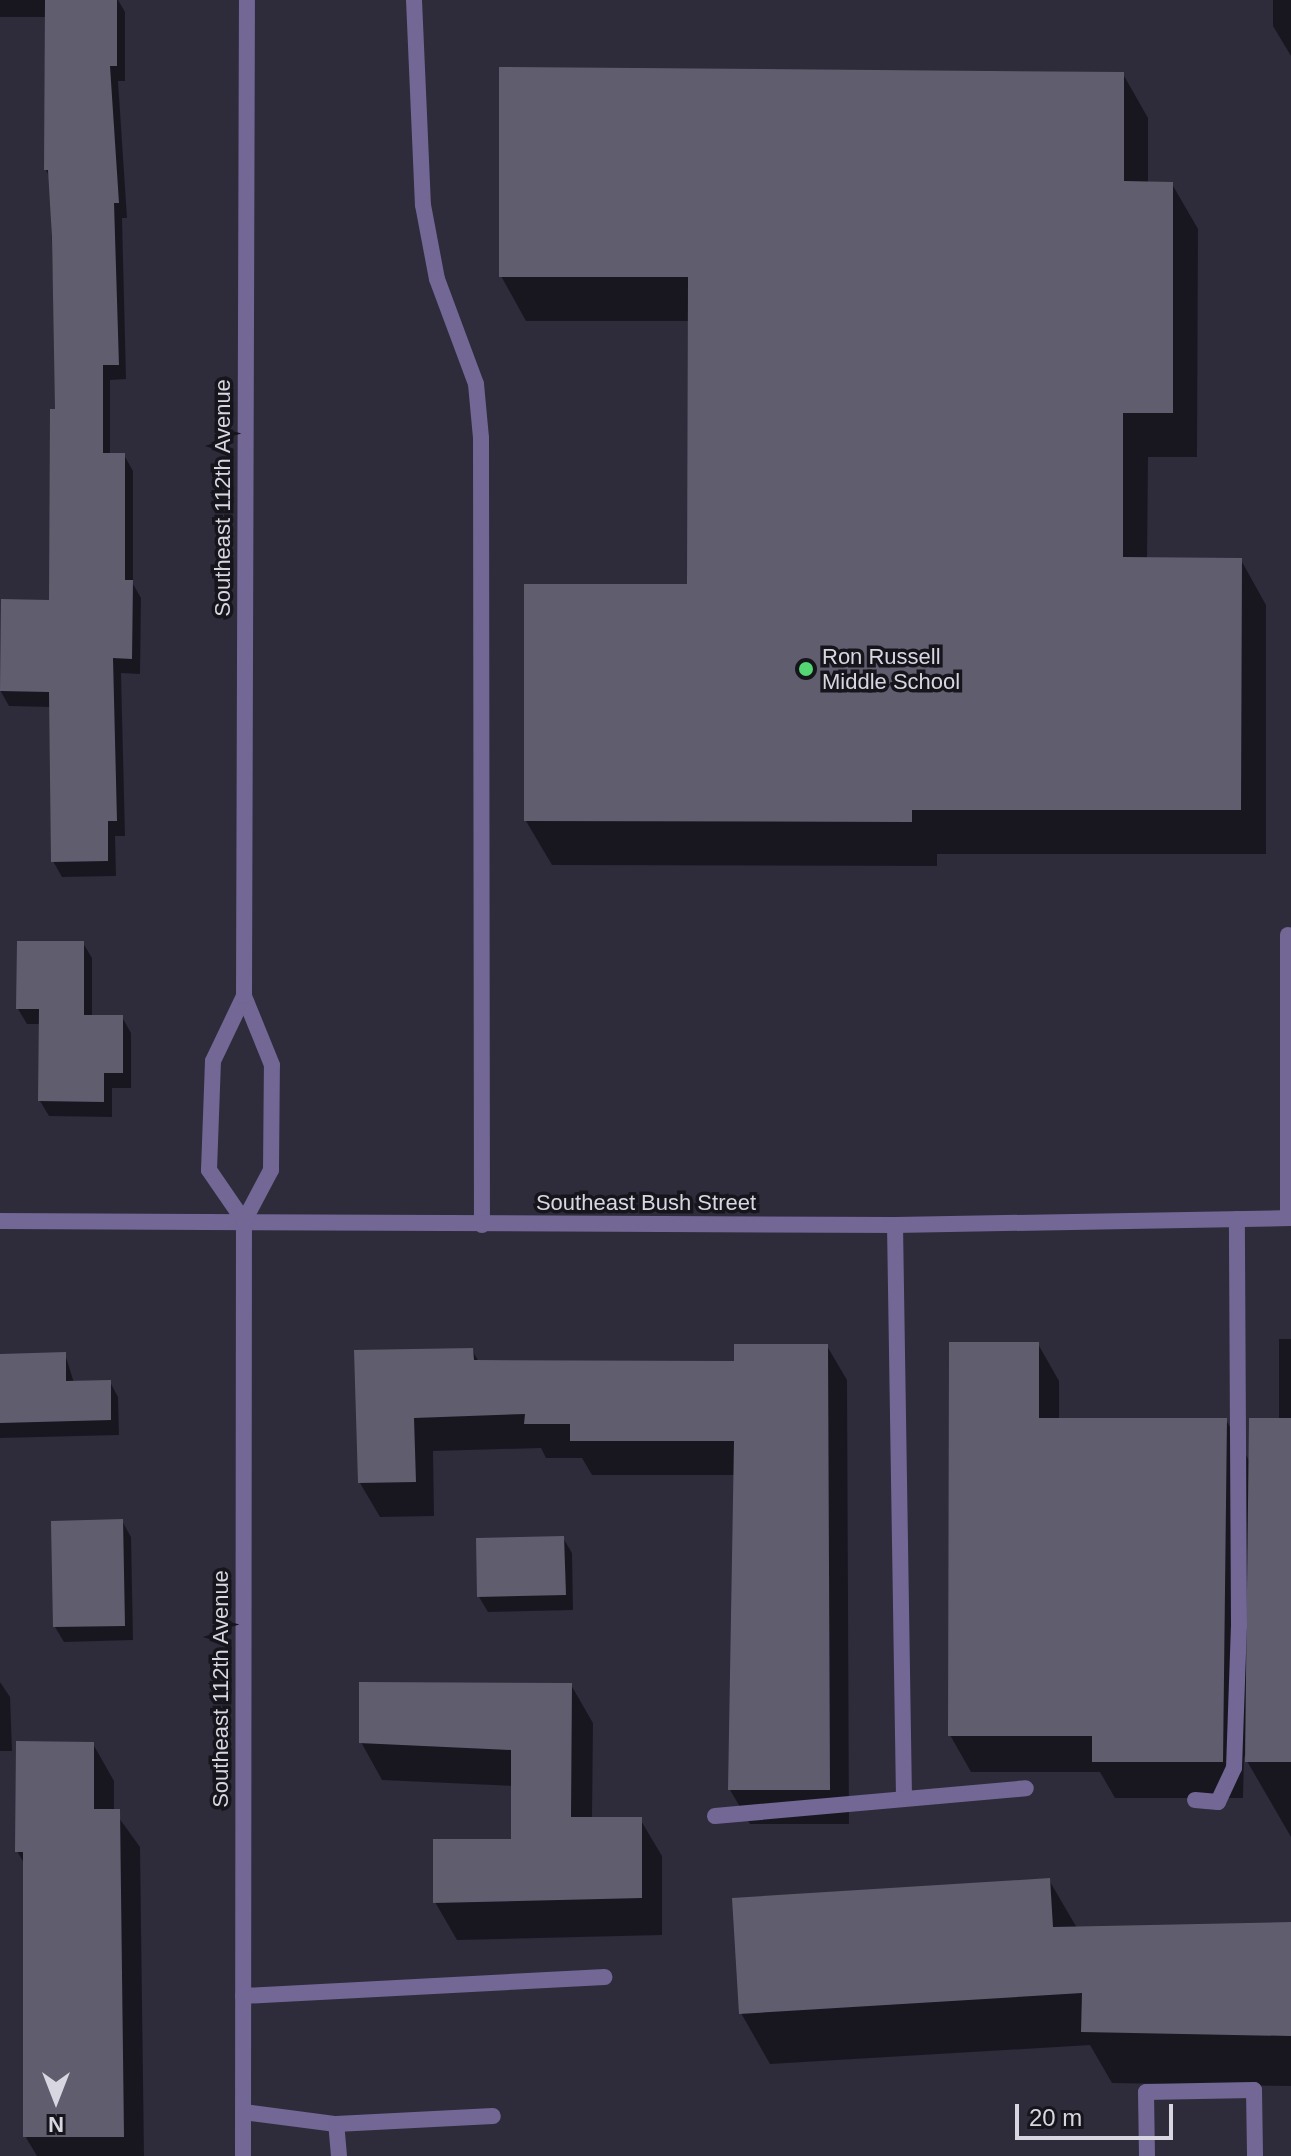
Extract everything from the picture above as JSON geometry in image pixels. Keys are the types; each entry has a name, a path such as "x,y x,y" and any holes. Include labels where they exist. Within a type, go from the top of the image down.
{"street":[{"name":"Southeast 112th Avenue","path":"243,2156 244,1221 271,1170 272,1080 272,1065 244,996 247,0"},
{"path":"414,0 423,205 437,279 476,384 481,438 482,1225"},
{"path":"1288,935 1290,1218"},
{"name":"Southeast 112th Avenue","path":"244,996 213,1061 209,1170 244,1221"},
{"name":"Southeast Bush Street","path":"0,1221 895,1225 1290,1218"},
{"path":"1195,1800 1218,1802 1234,1768 1239,1597 1237,1219"},
{"path":"895,1225 904,1798"},
{"path":"715,1816 1026,1788"},
{"path":"243,1996 605,1977"},
{"path":"1147,2156 1146,2092 1254,2090 1255,2156"},
{"path":"243,2112 336,2124 493,2116"},
{"path":"336,2124 339,2156"}],"building":[{"path":"45,0 117,0 117,66 110,66 119,203 114,203 119,365 103,365 103,453 125,453 125,580 133,580 132,659 113,658 117,821 108,821 108,861 51,862 49,692 0,691 1,599 49,600 50,409 55,409 52,238 48,170 44,170"},
{"path":"499,67 1124,72 1124,181 1173,182 1173,413 1123,413 1123,557 1242,558 1241,810 912,810 912,822 524,821 524,584 687,584 688,277 499,277"},
{"path":"17,941 84,941 84,1015 123,1015 123,1073 104,1073 104,1102 38,1101 39,1009 16,1009"},
{"path":"949,1342 1039,1342 1039,1418 1227,1418 1223,1762 1092,1762 1092,1736 948,1736"},
{"path":"734,1344 828,1344 830,1790 728,1790 734,1441 570,1441 570,1424 524,1424 525,1414 414,1418 416,1482 358,1483 354,1350 473,1348 474,1360 734,1361"},
{"path":"66,1352 66,1381 111,1380 111,1420 0,1423 0,1354"},
{"path":"1249,1418 1291,1418 1291,1762 1245,1762"},
{"path":"123,1519 125,1626 53,1627 51,1521"},
{"path":"564,1536 566,1595 477,1597 476,1538"},
{"path":"359,1682 572,1683 571,1817 642,1817 642,1898 433,1903 433,1839 511,1839 511,1750 359,1743"},
{"path":"16,1741 94,1742 94,1809 120,1809 124,2137 23,2137 23,1852 15,1852"},
{"path":"1050,1878 1053,1927 1291,1922 1291,2036 1081,2032 1082,1993 739,2014 732,1898"}],"place":[{"name":"Ron Russell Middle School","path":"806,669"}]}
